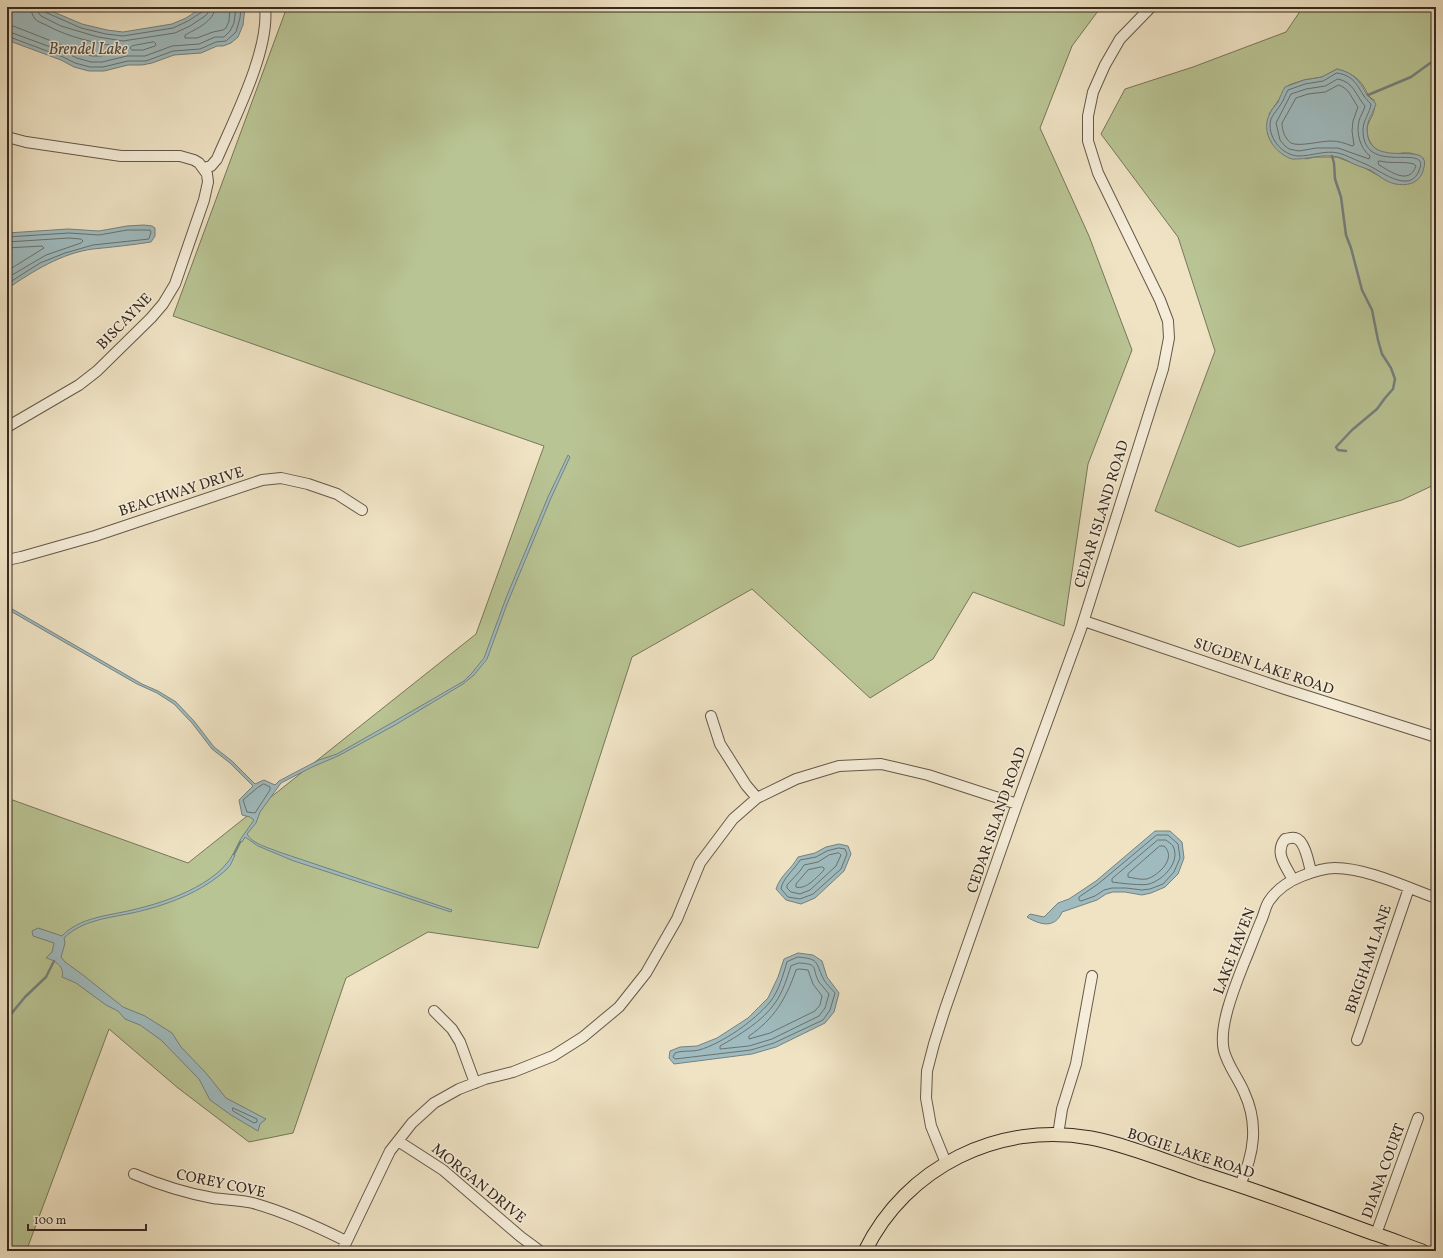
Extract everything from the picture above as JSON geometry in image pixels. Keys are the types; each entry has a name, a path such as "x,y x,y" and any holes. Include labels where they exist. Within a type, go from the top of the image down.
{"main road":[{"name":"BOGIE LAKE ROAD","path":"865,1251 878,1227 897,1203 919,1182 946,1163 968,1151 995,1142 1024,1136 1058,1135 1090,1138 1113,1144 1240,1185 1422,1251"}],"street":[{"path":"7,137 26,142 121,156 180,156 194,160 204,168 211,166 217,159 247,86 264,34 266,16 265,7"},
{"name":"CEDAR ISLAND ROAD","path":"946,1163 931,1126 926,1098 927,1072 934,1044 1017,804 1084,621 1163,369 1169,338 1168,321 1160,300 1098,173 1088,141 1088,116 1093,92 1105,65 1120,39 1151,7"},
{"name":"BISCAYNE","path":"7,427 79,385 97,371 151,318 163,304 174,284 204,200 208,182 207,174 204,168"},
{"name":"BEACHWAY DRIVE","path":"7,560 95,536 262,480 281,478 308,484 336,494 362,510"},
{"name":"SUGDEN LAKE ROAD","path":"1084,621 1285,690 1436,737"},
{"path":"712,716 720,744 746,785 757,798"},
{"path":"342,1251 390,1151 412,1123 434,1103 459,1089 513,1072 553,1056 583,1037 619,1006 646,973 677,919 700,863 733,819 757,798 796,779 839,766 881,764 928,775 1017,804"},
{"path":"1293,880 1280,853 1280,846 1285,839 1295,838 1301,841 1311,872"},
{"name":"LAKE HAVEN","path":"1240,1185 1252,1150 1253,1119 1249,1104 1224,1050 1224,1030 1229,1005 1238,978 1269,902 1281,888 1293,880 1311,872 1334,868 1356,870 1436,898"},
{"name":"BRIGHAM LANE","path":"1357,1040 1408,888"},
{"path":"1058,1135 1062,1109 1076,1064 1092,976"},
{"path":"434,1011 452,1029 460,1042 475,1083"},
{"name":"DIANA COURT","path":"1376,1234 1418,1118"},
{"name":"MORGAN DRIVE","path":"398,1141 443,1170 521,1237 540,1251"},
{"name":"COREY COVE","path":"134,1174 161,1186 182,1192 259,1205 308,1223 346,1241"}],"green space":[{"path":"287,7 1101,7 1072,46 1040,128 1089,236 1132,350 1088,464 1064,626 973,592 933,659 870,698 752,589 632,657 538,948 428,932 346,978 293,1133 249,1142 178,1088 109,1029 27,1249 30,1251 7,1251 7,798 188,863 476,634 544,446 173,316"},
{"path":"1303,7 1436,7 1436,484 1402,500 1239,547 1155,511 1215,351 1178,237 1101,134 1125,89 1193,67 1286,32","holes":["1337,69 1349,73 1359,80 1369,96 1374,100 1374,109 1367,130 1368,139 1373,146 1383,153 1410,153 1424,159 1396,184 1365,168 1337,157 1316,157 1305,159 1269,114 1289,85 1304,80 1322,77"]}],"water":[{"name":"Brendel Lake","path":"7,7 42,7 82,24 123,32 172,24 186,18 203,7 245,7 243,25 238,37 231,43 223,46 217,46 201,53 174,55 142,65 128,65 104,71 89,71 74,67 61,60 7,40"},
{"path":"1337,69 1352,75 1376,104 1367,126 1370,143 1378,150 1389,153 1420,156 1424,161 1421,176 1413,183 1402,185 1392,183 1370,170 1342,158 1332,156 1292,159 1281,153 1272,143 1267,131 1268,118 1285,87 1304,80 1322,77"},
{"path":"144,225 155,228 155,236 151,242 93,249 70,254 37,269 7,289 7,233 68,229 99,231 127,226"},
{"path":"568,455 570,457 551,498 507,604 487,659 474,675 463,684 395,725 338,756 281,783 260,812 256,823 247,834 257,843 279,852 452,910 451,912 294,861 258,846 245,837 242,842 240,842 254,820 250,817 242,815 239,800 253,786 230,763 212,749 192,723 174,704 7,609 7,606 176,702 194,721 214,747 232,761 255,784 264,780 275,785 279,781 319,760 337,754 464,681 472,673 484,658 506,598 548,497"},
{"path":"1155,831 1170,831 1182,842 1184,858 1178,874 1165,887 1142,895 1125,892 1113,892 1106,894 1097,900 1062,912 1055,921 1047,924 1037,922 1027,917 1030,914 1044,917 1058,903 1069,899 1096,881"},
{"path":"839,844 848,846 851,854 844,871 815,898 801,904 786,900 776,889 783,876 798,857 815,853 826,847"},
{"path":"233,854 235,855 230,865 218,877 183,897 145,910 105,918 79,927 64,938 65,943 61,957 65,962 123,1007 145,1016 172,1033 181,1047 206,1073 226,1098 266,1119 260,1124 258,1131 231,1115 210,1100 199,1079 161,1040 140,1025 125,1019 118,1011 106,1005 76,983 62,977 63,973 61,967 53,960 46,958 52,952 54,943 33,936 32,931 38,928 62,936 77,925 86,921 159,903 188,891 215,875"},
{"path":"798,953 813,955 822,961 827,977 839,993 834,1012 825,1023 776,1047 752,1054 674,1064 669,1058 670,1051 680,1047 697,1046 717,1038 748,1018 768,998 778,977 784,959"}],"waterway":[{"path":"1368,95 1411,77 1433,61 1436,57"},
{"path":"1332,156 1335,179 1341,197 1346,235 1362,290 1372,310 1382,354 1391,368 1395,379 1393,389 1377,409 1352,430 1336,447 1338,450 1346,451"},
{"path":"234,854 240,842"},
{"path":"7,1019 25,997 46,977 54,961"}]}
